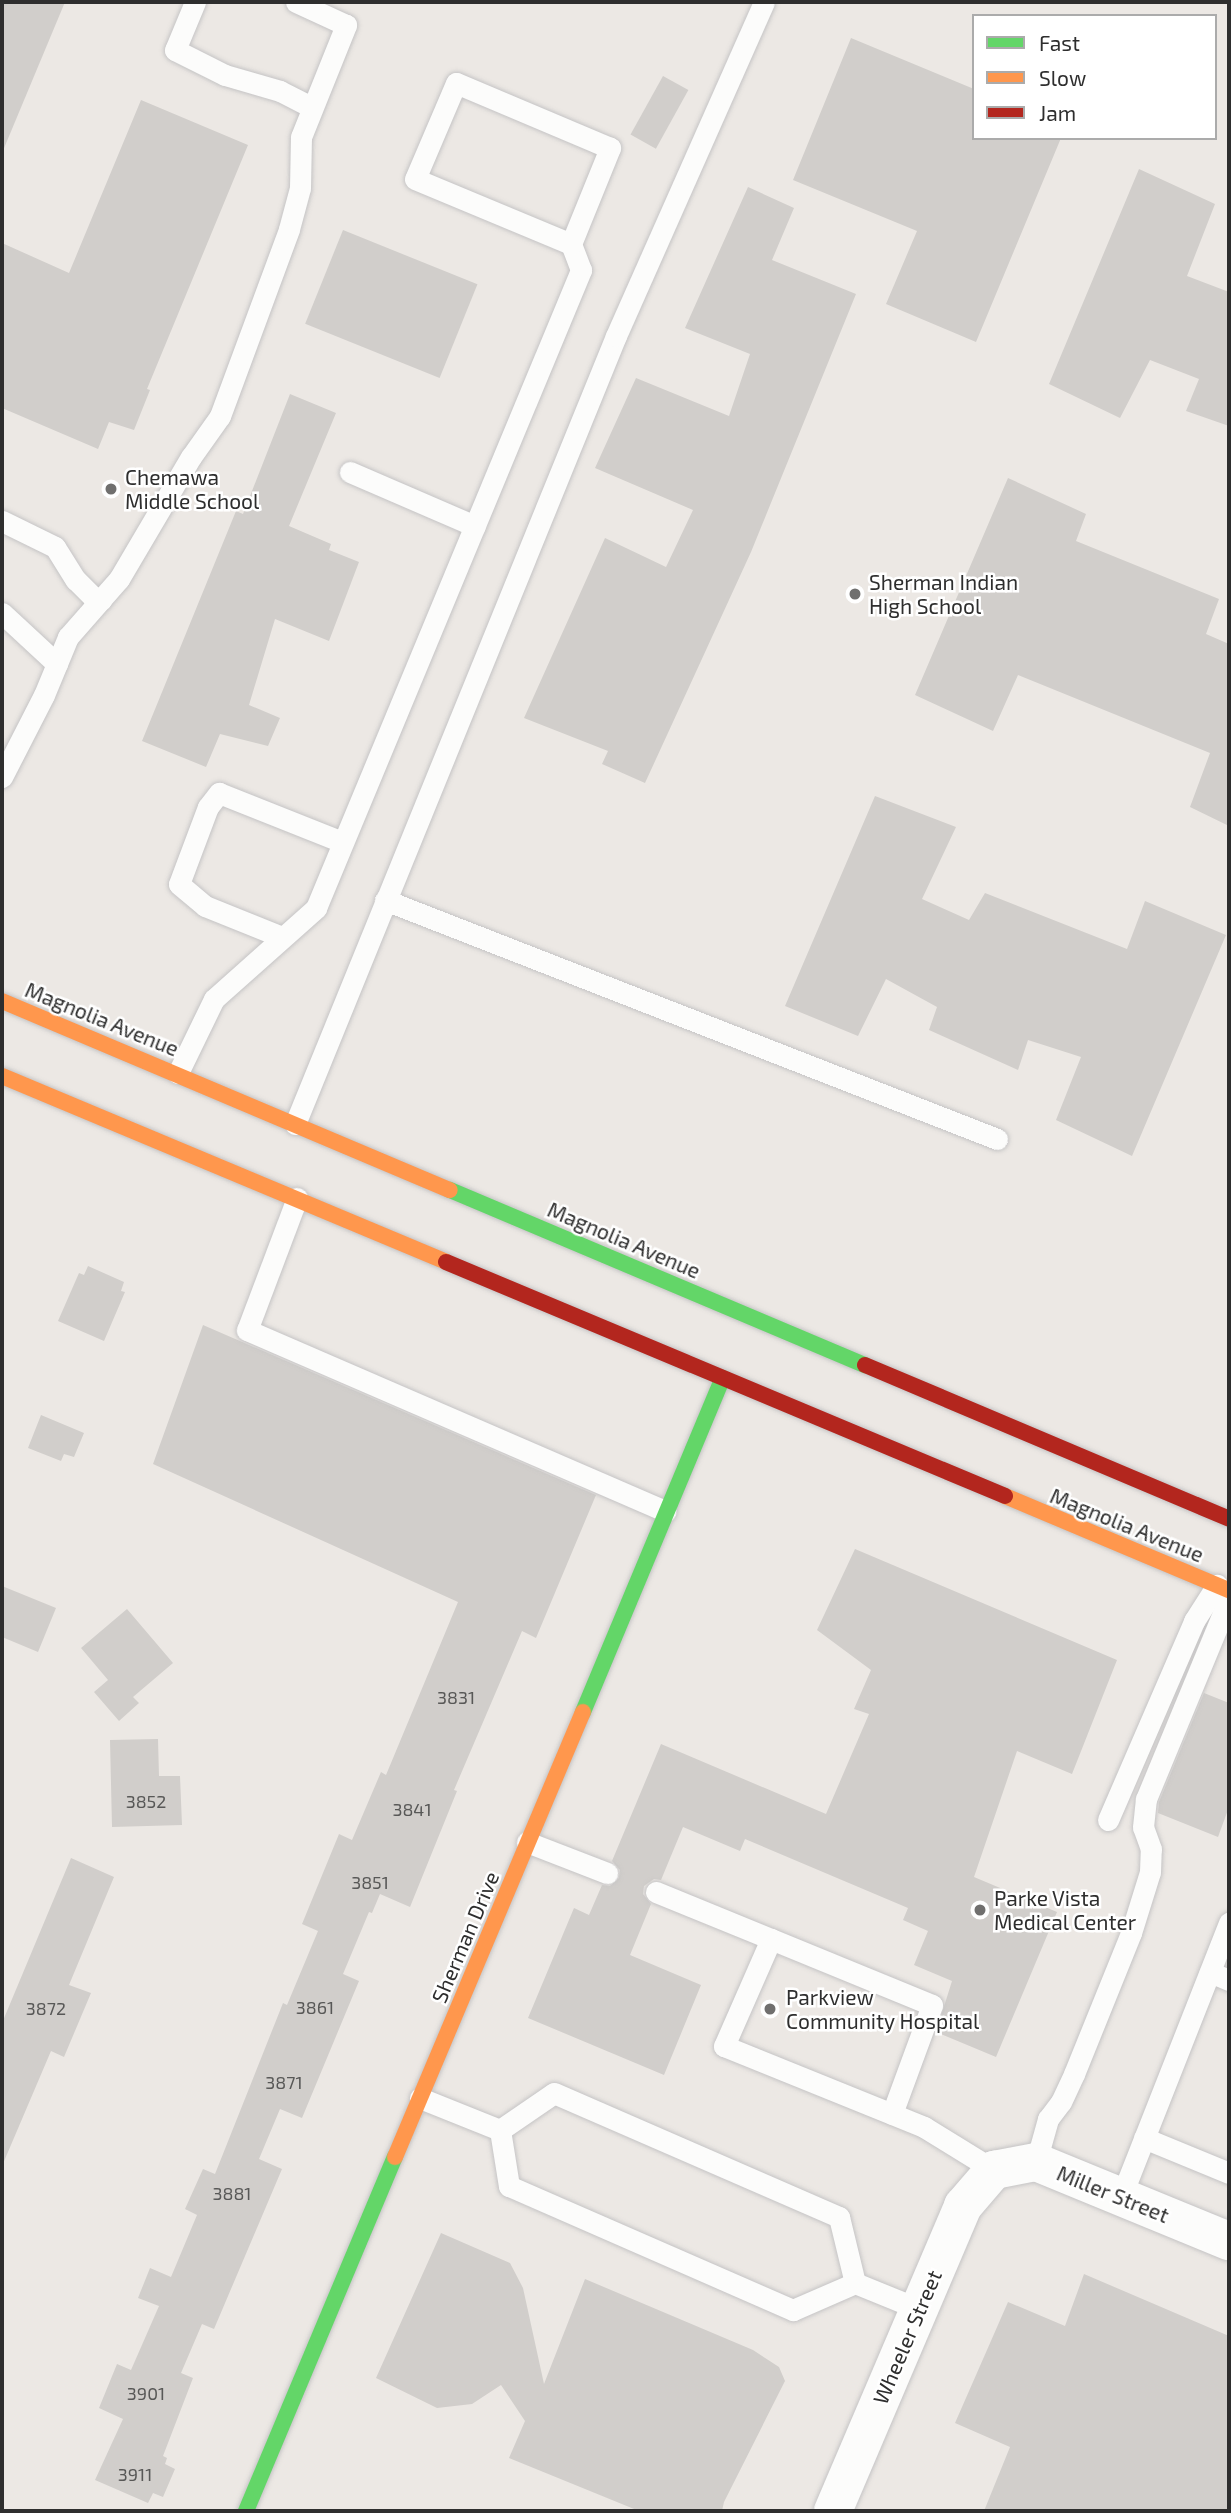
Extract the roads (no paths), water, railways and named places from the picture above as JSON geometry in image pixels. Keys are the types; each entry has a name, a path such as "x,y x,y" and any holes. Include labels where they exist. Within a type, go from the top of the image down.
{"main road":[{"name":"Magnolia Avenue","path":"2,1001 178,1073 1229,1519"},
{"name":"Magnolia Avenue","path":"2,1076 1225,1586"},
{"name":"Sherman Drive","path":"246,2511 723,1378"}],"street":[{"name":"Miller Street","path":"994,2170 1036,2162 1229,2241"},
{"name":"Wheeler Street","path":"833,2511 963,2206 994,2170"}],"lane":[{"path":"195,2 175,50 225,75 280,91 312,107"},
{"path":"2,777 68,637 119,579 191,457 220,416 289,229 300,188 301,137 346,25 296,2"},
{"path":"295,1124 611,349 764,2"},
{"path":"178,1073 214,999 316,908 582,270 571,244 415,179 456,83 610,148 571,244"},
{"path":"350,472 475,526"},
{"path":"2,521 55,547 76,579 92,596 101,600"},
{"path":"2,613 57,664"},
{"path":"282,937 205,906 179,884 208,807 219,793 342,842"},
{"path":"385,900 997,1139"},
{"path":"297,1198 247,1329 666,1511"},
{"path":"1108,1820 1194,1621 1225,1586"},
{"path":"1036,2162 1048,2119 1061,2102 1074,2074 1130,1933 1150,1872 1151,1849 1143,1828 1146,1799 1225,1586"},
{"path":"527,1842 607,1872"},
{"path":"656,1892 932,2005 891,2114"},
{"path":"1121,2197 1144,2138 1219,1976 1229,1923"},
{"path":"771,1939 724,2046 924,2127 994,2170"},
{"path":"500,2130 554,2093 566,2098 839,2217 855,2283"},
{"path":"420,2098 500,2130"},
{"path":"500,2130 509,2186 793,2310 855,2283 919,2309"},
{"path":"1144,2138 1229,2173"}],"place":[{"name":"Chemawa Middle School","path":"111,489"},
{"name":"Sherman Indian High School","path":"855,594"},
{"name":"Parke Vista Medical Center","path":"980,1910"},
{"name":"Parkview Community Hospital","path":"770,2009"}]}
